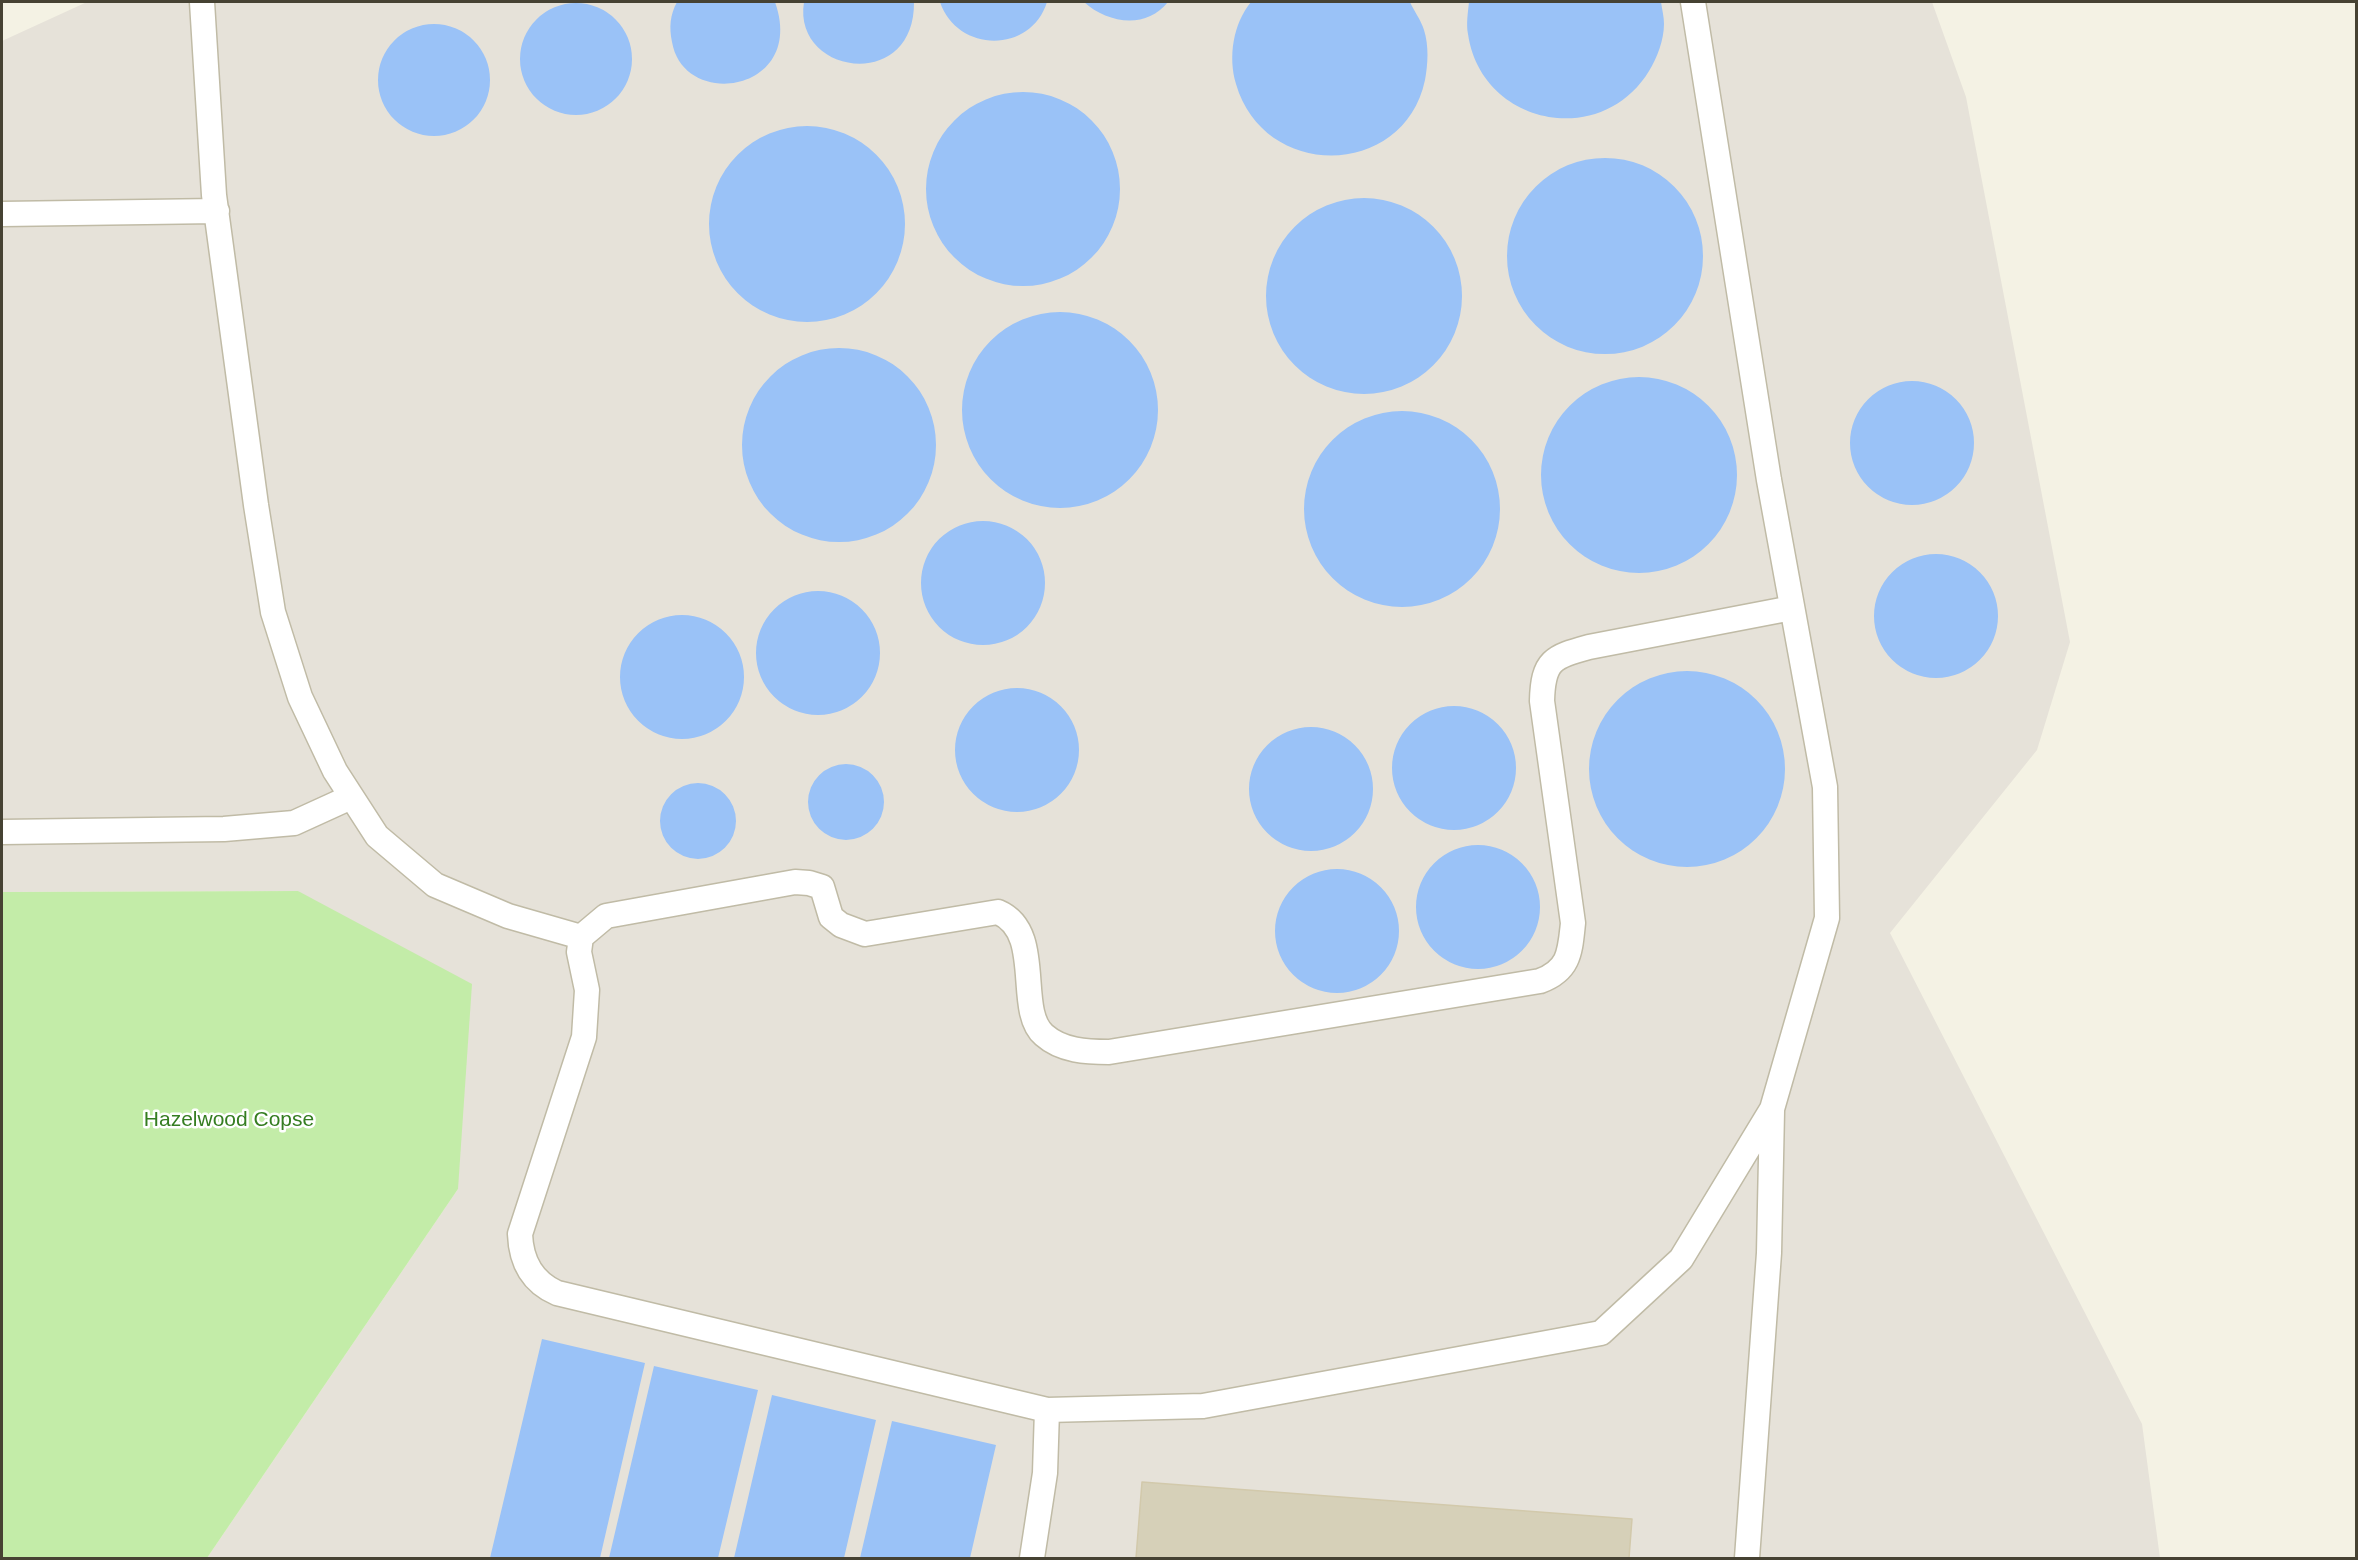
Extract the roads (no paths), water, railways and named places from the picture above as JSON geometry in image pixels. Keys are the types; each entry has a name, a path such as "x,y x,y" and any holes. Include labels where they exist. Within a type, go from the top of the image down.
{"lane":[{"path":"202,2 217,211 256,505 273,612 300,696 335,771 377,836 435,885 508,916 582,937"},
{"path":"1692,2 1767,468 1825,787 1827,918 1772,1109 1769,1253 1747,1558"},
{"path":"2,214 217,211"},
{"path":"1772,1109 1681,1259 1601,1333 1203,1406 1047,1410 568,1296 544,1287 530,1272 521,1252 520,1234 585,1037 587,990 579,952 582,937 606,916 795,882 809,882 822,887 831,917 841,926 865,934 998,912 1009,917 1023,939 1034,1018 1043,1035 1068,1048 1090,1052 1121,1050 1540,981 1555,975 1567,959 1573,923 1542,701 1544,677 1549,666 1559,656 1589,647 1792,608"},
{"path":"2,832 224,829 294,823 351,797"},
{"path":"1032,1558 1045,1473 1047,1410"}],"water":[{"path":"677,2 775,2 780,32 774,56 760,72 740,82 718,83 698,78 681,64 672,42 671,21"},
{"path":"804,2 914,2 909,31 896,51 876,61 855,64 834,58 816,46 805,27"},
{"path":"940,2 1047,2 1039,19 1026,31 1011,38 994,41 977,38 962,31 949,19"},
{"path":"1084,2 1168,2 1149,17 1126,20 1104,15"},
{"path":"1251,2 1410,2 1424,30 1428,55 1425,80 1412,113 1391,136 1363,150 1333,156 1303,151 1274,138 1251,116 1236,84 1232,63 1236,30"},
{"path":"1469,2 1661,2 1664,21 1663,36 1649,71 1628,96 1602,111 1574,118 1545,116 1518,107 1495,89 1478,65 1467,30"},
{"path":"576,3 597,8 615,20 627,38 632,59 627,80 615,98 597,110 576,115 555,110 537,98 525,80 520,59 525,38 537,20 555,8"},
{"path":"434,24 455,29 473,41 485,59 490,80 485,101 473,119 455,131 434,136 413,131 395,119 383,101 378,80 383,59 395,41 413,29"},
{"path":"1033,92 1069,103 1092,120 1104,135 1113,152 1119,170 1119,208 1113,226 1104,243 1092,258 1077,270 1060,279 1042,285 1013,286 977,275 948,251 937,235 927,208 926,179 937,143 961,114 977,103 1004,93"},
{"path":"807,126 826,128 844,134 861,143 876,155 888,170 897,187 903,205 905,224 903,243 897,261 888,278 876,293 861,305 844,314 826,320 807,322 788,320 770,314 753,305 738,293 726,278 717,261 711,243 709,224 711,205 717,187 726,170 738,155 753,143 770,134 788,128"},
{"path":"1605,158 1624,160 1642,166 1659,175 1674,187 1686,202 1695,219 1701,237 1703,256 1701,275 1695,293 1686,310 1674,325 1659,337 1642,346 1624,352 1605,354 1586,352 1568,346 1551,337 1536,325 1524,310 1515,293 1509,275 1507,256 1509,237 1515,219 1524,202 1536,187 1551,175 1568,166 1586,160"},
{"path":"1364,198 1383,200 1401,206 1418,215 1433,227 1445,242 1454,259 1460,277 1462,296 1460,315 1454,333 1445,350 1433,365 1418,377 1401,386 1383,392 1364,394 1345,392 1327,386 1310,377 1295,365 1283,350 1274,333 1268,315 1266,296 1268,277 1274,259 1283,242 1295,227 1310,215 1327,206 1345,200"},
{"path":"1060,312 1079,314 1097,320 1114,329 1129,341 1141,356 1150,373 1156,391 1158,410 1156,429 1150,447 1141,464 1129,479 1114,491 1097,500 1079,506 1060,508 1041,506 1023,500 1006,491 991,479 979,464 970,447 964,429 962,410 964,391 970,373 979,356 991,341 1006,329 1023,320 1041,314"},
{"path":"849,348 885,359 908,376 920,391 929,408 935,426 935,464 929,482 920,499 908,514 893,526 876,535 858,541 829,542 793,531 764,507 753,491 743,464 742,435 753,399 777,370 793,359 820,349"},
{"path":"1639,377 1658,379 1676,385 1693,394 1708,406 1720,421 1729,438 1735,456 1737,475 1735,494 1729,512 1720,529 1708,544 1693,556 1676,565 1658,571 1639,573 1620,571 1602,565 1585,556 1570,544 1558,529 1549,512 1543,494 1541,475 1543,456 1549,438 1558,421 1570,406 1585,394 1602,385 1620,379"},
{"path":"1912,381 1936,386 1956,399 1969,419 1974,443 1969,467 1956,487 1936,500 1912,505 1888,500 1868,487 1855,467 1850,443 1855,419 1868,399 1888,386"},
{"path":"1402,411 1421,413 1439,419 1456,428 1471,440 1483,455 1492,472 1498,490 1500,509 1498,528 1492,546 1483,563 1471,578 1456,590 1439,599 1421,605 1402,607 1383,605 1365,599 1348,590 1333,578 1321,563 1312,546 1306,528 1304,509 1306,490 1312,472 1321,455 1333,440 1348,428 1365,419 1383,413"},
{"path":"983,521 1007,526 1027,539 1040,559 1045,583 1040,607 1027,627 1007,640 983,645 959,640 939,627 926,607 921,583 926,559 939,539 959,526"},
{"path":"1936,554 1960,559 1980,572 1993,592 1998,616 1993,640 1980,660 1960,673 1936,678 1912,673 1892,660 1879,640 1874,616 1879,592 1892,572 1912,559"},
{"path":"818,591 842,596 862,609 875,629 880,653 875,677 862,697 842,710 818,715 794,710 774,697 761,677 756,653 761,629 774,609 794,596"},
{"path":"682,615 706,620 726,633 739,653 744,677 739,701 726,721 706,734 682,739 658,734 638,721 625,701 620,677 625,653 638,633 658,620"},
{"path":"1687,671 1706,673 1724,679 1741,688 1756,700 1768,715 1777,732 1783,750 1785,769 1783,788 1777,806 1768,823 1756,838 1741,850 1724,859 1706,865 1687,867 1668,865 1650,859 1633,850 1618,838 1606,823 1597,806 1591,788 1589,769 1591,750 1597,732 1606,715 1618,700 1633,688 1650,679 1668,673"},
{"path":"1017,688 1041,693 1061,706 1074,726 1079,750 1074,774 1061,794 1041,807 1017,812 993,807 973,794 960,774 955,750 960,726 973,706 993,693"},
{"path":"1454,706 1478,711 1498,724 1511,744 1516,768 1511,792 1498,812 1478,825 1454,830 1430,825 1410,812 1397,792 1392,768 1397,744 1410,724 1430,711"},
{"path":"1311,727 1335,732 1355,745 1368,765 1373,789 1368,813 1355,833 1335,846 1311,851 1287,846 1267,833 1254,813 1249,789 1254,765 1267,745 1287,732"},
{"path":"846,764 861,767 873,775 881,787 884,802 881,817 873,829 861,837 846,840 831,837 819,829 811,817 808,802 811,787 819,775 831,767"},
{"path":"698,783 713,786 725,794 733,806 736,821 733,836 725,848 713,856 698,859 683,856 671,848 663,836 660,821 663,806 671,794 683,786"},
{"path":"1478,845 1502,850 1522,863 1535,883 1540,907 1535,931 1522,951 1502,964 1478,969 1454,964 1434,951 1421,931 1416,907 1421,883 1434,863 1454,850"},
{"path":"1337,869 1361,874 1381,887 1394,907 1399,931 1394,955 1381,975 1361,988 1337,993 1313,988 1293,975 1280,955 1275,931 1280,907 1293,887 1313,874"},
{"path":"542,1339 645,1363 600,1558 490,1558"},
{"path":"654,1366 758,1390 718,1558 609,1558"},
{"path":"772,1395 876,1420 844,1558 734,1558"},
{"path":"892,1421 996,1445 970,1558 860,1558"}],"park label":[{"name":"Hazelwood Copse","path":"229,1120"}]}
